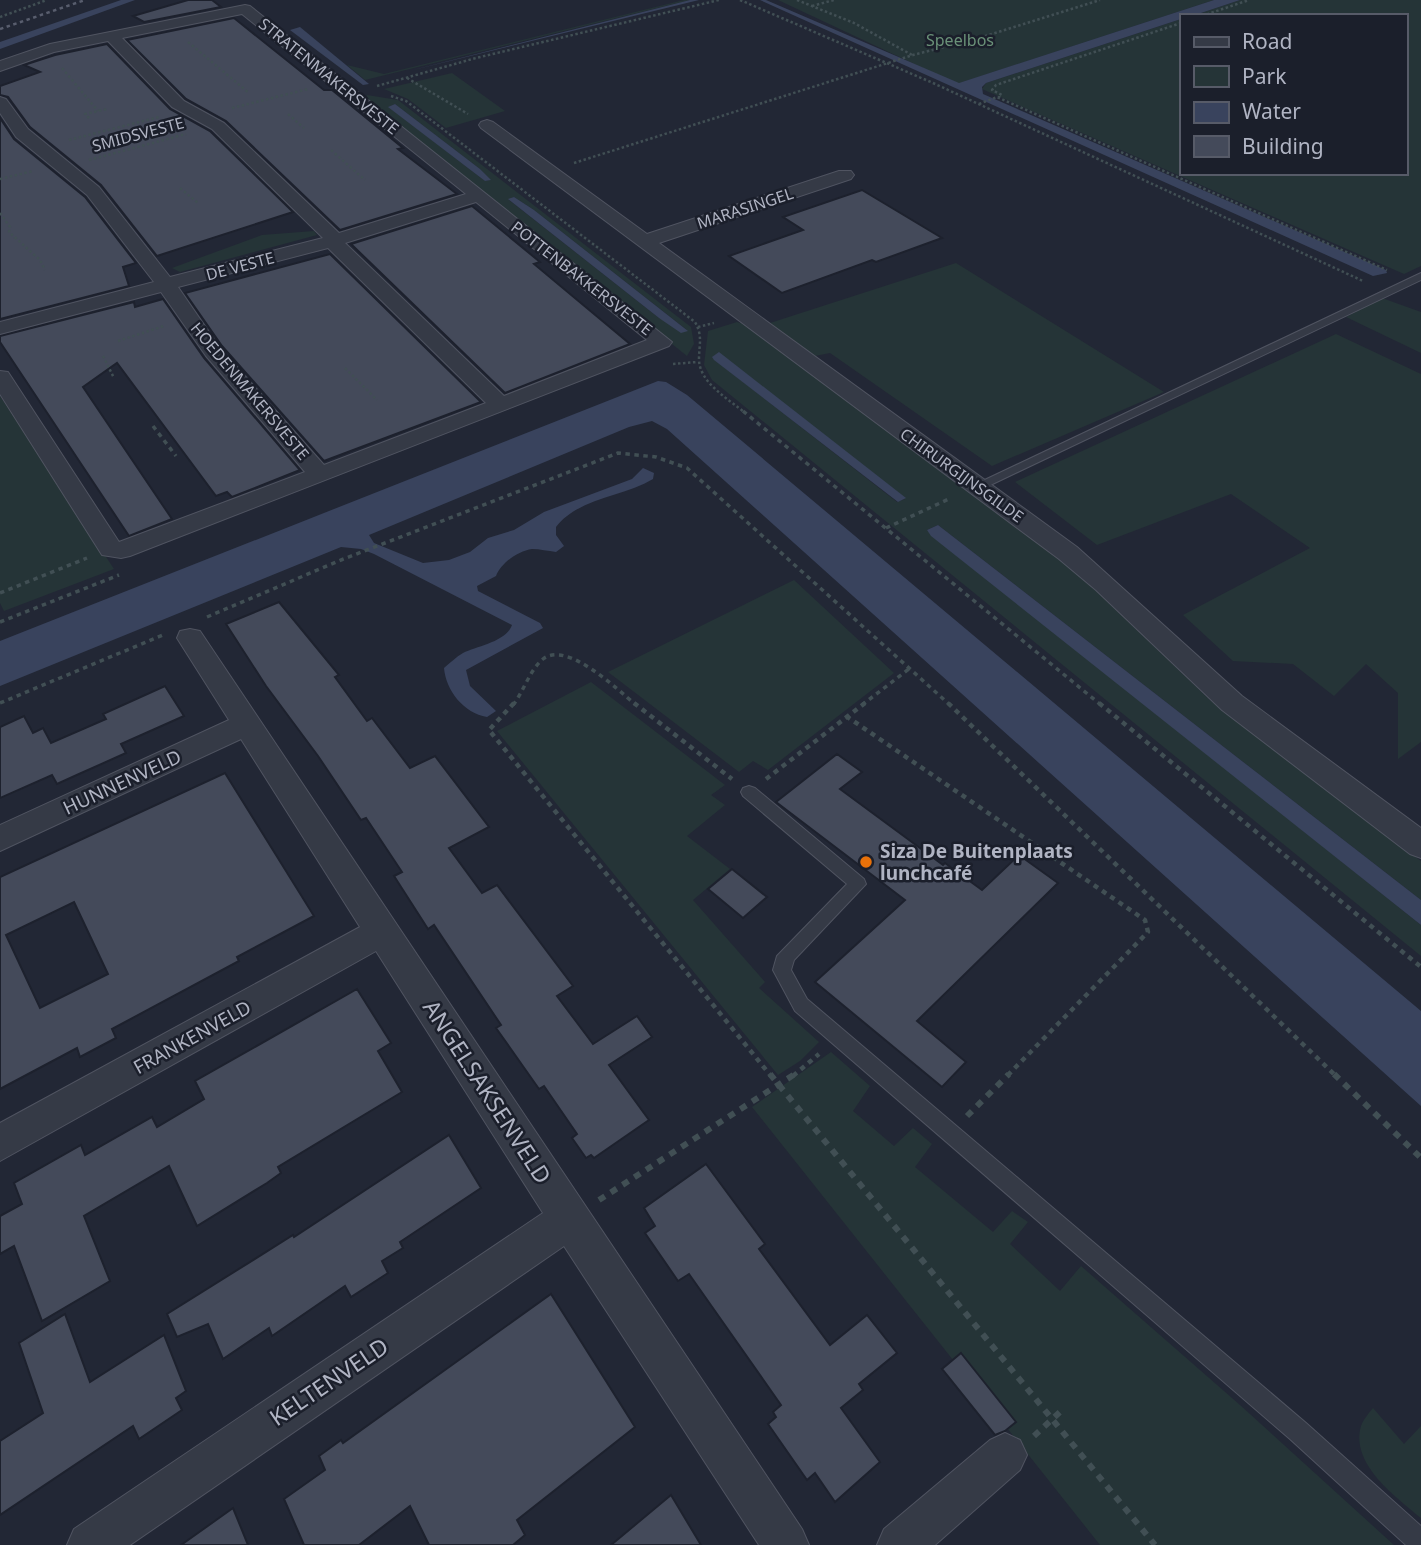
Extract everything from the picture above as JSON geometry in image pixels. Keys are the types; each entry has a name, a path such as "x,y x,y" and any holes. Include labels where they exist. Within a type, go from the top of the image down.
{"street":[{"name":"STRATENMAKERSVESTE","path":"0,66 50,48 245,9 478,196"},
{"path":"111,35 178,104 218,126 328,231 338,249 435,338 500,404"},
{"name":"HOEDENMAKERSVESTE","path":"0,102 22,133 93,191 213,352 320,475 500,404"},
{"name":"CHIRURGIJNSGILDE","path":"486,125 978,486 1105,584 1232,703 1421,845"},
{"name":"MARASINGEL","path":"645,241 845,175"},
{"name":"DE VESTE","path":"0,328 332,241 478,196"},
{"name":"POTTENBAKKERSVESTE","path":"478,196 662,342 500,404"},
{"path":"0,377 111,549 121,550 320,475"},
{"name":"ANGELSAKSENVELD","path":"190,638 569,1219 786,1545"},
{"name":"HUNNENVELD","path":"0,839 245,725"},
{"name":"FRANKENVELD","path":"0,1143 383,931"},
{"name":"KELTENVELD","path":"90,1545 569,1219"},
{"path":"900,1545 1005,1455"}],"lane":[{"path":"978,486 1416,278"},
{"path":"749,792 858,884 786,956 782,970 801,1005 1298,1431 1421,1542"}],"path":[{"path":"0,17 47,0"},
{"path":"372,88 406,77 719,0"},
{"path":"740,0 979,104 1386,292"},
{"path":"797,0 854,23 913,55"},
{"path":"811,6 834,0"},
{"path":"478,196 913,55 979,38 1100,0"},
{"path":"1208,14 1249,0"},
{"path":"979,104 1002,95 992,90 996,85 1180,23"},
{"path":"200,39 188,42 249,93"},
{"path":"62,68 98,111"},
{"path":"406,77 486,125"},
{"path":"41,146 338,82"},
{"path":"384,95 406,101 695,323 701,330 697,362 700,374 1421,967"},
{"path":"997,97 1416,278"},
{"path":"269,99 276,105"},
{"path":"89,118 86,114 107,109"},
{"path":"288,114 304,128"},
{"name":"SMIDSVESTE","path":"65,166 218,126"},
{"path":"331,150 365,180"},
{"path":"180,188 198,203"},
{"path":"0,213 10,227 9,232 40,260 46,270"},
{"path":"118,341 189,318"},
{"path":"103,356 114,378"},
{"path":"345,368 377,400"},
{"path":"153,426 176,456"},
{"path":"363,552 618,453 656,457 687,468 910,668 1421,1158"},
{"path":"886,528 978,486"},
{"path":"0,593 111,549"},
{"path":"910,668 749,792 580,661 566,654 553,654 536,664 519,697 489,730 1155,1545"},
{"path":"846,716 1145,920 1148,932 950,1133"},
{"path":"569,1219 778,1085 810,1063 837,1036"}],"green space":[{"path":"690,0 365,80 347,65 384,74"},
{"name":"Speelbos","path":"778,0 1214,0 957,84"},
{"path":"1240,0 1421,0 1421,266 1404,274 982,89 986,83 1180,19 1180,175 1407,175 1407,14 1198,14"},
{"path":"452,73 505,111 446,128 408,99 384,89"},
{"path":"367,95 398,100 691,327 694,344 687,356 365,99","holes":["395,104 480,169 490,180 485,181 389,107","514,197 534,210 687,330 659,318 509,200"]},
{"path":"314,231 317,235 180,272 172,268 262,235"},
{"path":"956,263 1164,392 992,466 830,353 815,356 770,323"},
{"path":"1382,298 1421,312 1421,353 1346,317"},
{"path":"737,322 744,324 1069,565 1210,700 1421,861 1421,900 938,525 927,530 1421,925 1421,956 712,380 704,365 708,331","holes":["715,360 905,499 897,502"]},
{"path":"1336,334 1421,374 1421,742 1398,759 1398,693 1366,664 1334,696 1293,664 1233,661 1183,615 1310,548 1231,494 1097,545 1015,482"},
{"path":"0,396 114,569 4,611 0,603"},
{"path":"794,580 894,673 768,770 753,761 739,772 608,672"},
{"path":"591,682 725,785 711,795 725,805 687,836 730,869 693,900 765,982 759,988 819,1042 800,1061 778,1075 497,731"},
{"path":"831,1052 870,1086 853,1111 894,1146 913,1128 932,1144 915,1167 993,1232 1012,1211 1028,1222 1010,1244 1060,1291 1081,1266 1394,1545 1100,1545 752,1107"},
{"path":"1373,1408 1404,1444 1421,1426 1421,1518 1377,1478 1362,1453 1359,1440 1361,1426"}],"water":[{"path":"121,0 135,0 0,49 0,42"},
{"path":"690,0 699,0 409,71"},
{"path":"760,0 766,0 959,83 1214,0 1240,0 1198,14 1180,14 1180,19 986,83 982,87 983,94 1386,270 1387,273 1373,276"},
{"path":"300,27 369,84 363,85 290,30"},
{"path":"395,104 491,180 485,181 388,107"},
{"path":"514,197 688,331 681,333 659,318 508,199"},
{"path":"719,352 906,498 898,502 714,360 712,357"},
{"path":"658,381 666,382 687,395 1421,1011 1421,1106 667,429 652,421 629,427 369,535 374,543 423,563 449,560 470,552 488,538 514,530 544,512 632,479 643,468 654,473 653,479 641,485 588,504 565,517 556,527 556,535 564,546 556,552 532,549 521,552 506,562 496,576 477,586 478,591 540,623 543,628 466,670 470,686 496,711 487,717 471,711 458,700 448,685 444,668 463,653 504,636 512,625 374,554 361,549 341,547 0,686 0,641"},
{"path":"938,525 1421,900 1421,925 931,536 927,530"}],"building":[{"path":"188,0 212,0 221,7 144,22 133,16"},
{"path":"234,18 324,90 332,90 403,148 398,149 457,194 340,230 226,121 186,99 127,40"},
{"path":"107,44 170,109 210,131 293,212 157,256 101,185 30,127 8,97 0,95 0,86 40,72 24,65"},
{"path":"0,118 14,139 85,197 136,263 123,267 129,286 0,319"},
{"path":"862,190 942,238 782,293 729,256 803,230 783,217"},
{"path":"472,206 540,262 534,264 630,344 505,393 351,244"},
{"path":"330,254 481,402 324,461 222,346 185,293"},
{"path":"163,299 204,358 300,470 232,497 227,492 216,496 117,363 83,387 172,519 129,536 0,342 0,336 134,302 135,307"},
{"path":"279,602 339,675 335,677 367,721 372,718 410,768 435,756 489,827 449,848 482,893 497,885 573,986 557,996 593,1044 637,1016 652,1037 609,1065 649,1120 594,1158 591,1155 586,1158 572,1138 577,1134 544,1086 539,1089 496,1028 501,1025 434,925 428,929 394,876 402,872 366,818 361,820 266,686 226,624"},
{"path":"165,686 184,716 121,744 126,753 57,784 52,775 0,798 0,727 24,716 33,733 43,728 51,743 106,719 103,714"},
{"path":"837,754 862,772 840,789 943,865 945,863 982,890 1019,855 1058,883 917,1021 966,1062 942,1087 815,982 905,900 776,802"},
{"path":"225,773 314,916 237,957 239,961 112,1029 116,1038 80,1057 77,1048 0,1089 0,877","holes":["74,902 108,974 40,1008 6,935"]},
{"path":"732,869 767,897 743,918 708,889"},
{"path":"357,989 391,1043 378,1051 402,1092 278,1167 281,1173 197,1226 169,1166 84,1216 110,1281 42,1321 14,1246 0,1254 0,1216 22,1204 14,1183 81,1145 85,1155 152,1117 157,1127 204,1099 195,1081"},
{"path":"449,1135 481,1188 400,1242 403,1248 382,1261 388,1273 351,1297 345,1286 272,1336 269,1328 223,1359 208,1324 177,1337 167,1314 293,1235 294,1237"},
{"path":"706,1164 765,1244 759,1249 830,1345 867,1315 897,1353 859,1384 863,1390 841,1408 880,1462 835,1502 815,1473 807,1480 768,1424 776,1417 773,1412 781,1405 689,1274 678,1281 645,1233 655,1226 644,1208"},
{"path":"551,1294 635,1427 517,1520 525,1535 513,1545 429,1545 410,1506 359,1545 304,1545 284,1499 325,1470 319,1456 341,1440 343,1443"},
{"path":"65,1314 90,1382 164,1335 186,1391 176,1398 182,1410 139,1439 133,1426 0,1515 0,1441 43,1413 19,1343"},
{"path":"961,1353 1016,1422 1005,1431 995,1435 942,1369"},
{"path":"671,1495 701,1545 611,1545"},
{"path":"233,1508 248,1545 181,1545"}],"railway":[{"path":"0,29 85,0"}],"place":[{"name":"Siza De Buitenplaats lunchcafé","path":"866,862"}]}
